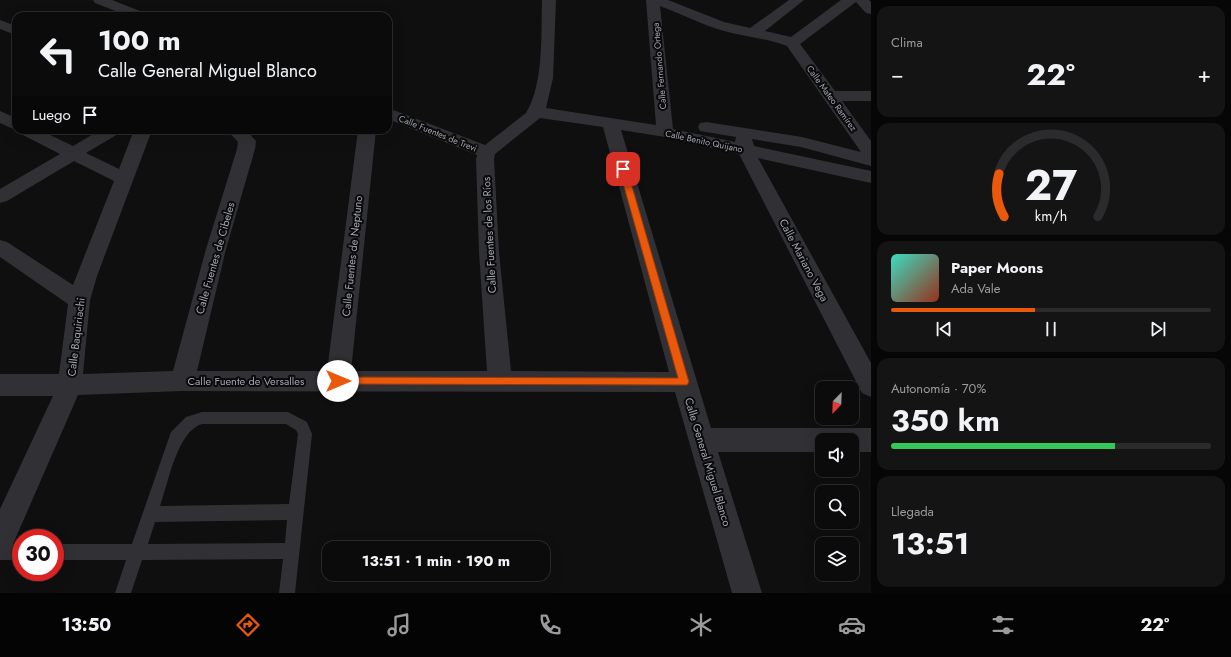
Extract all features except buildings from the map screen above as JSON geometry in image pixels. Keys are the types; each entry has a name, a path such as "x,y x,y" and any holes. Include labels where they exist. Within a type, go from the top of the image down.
{"street":[{"path":"100,0 130,12"},
{"path":"487,152 538,109 546,62 549,0"},
{"path":"752,34 798,0"},
{"path":"659,1 714,24 752,34 782,39 792,43 850,0"},
{"path":"861,0 871,10"},
{"name":"Calle Fernando Ortega","path":"659,1 664,126"},
{"path":"115,12 122,9"},
{"path":"0,24 12,29"},
{"name":"Calle Mateo Ramírez","path":"792,43 871,153"},
{"path":"831,96 871,96"},
{"name":"Calle Benito Quijano","path":"538,109 610,123 664,126"},
{"name":"Calle Benito Quijano","path":"538,109 664,126 743,141 871,177"},
{"name":"Calle Fuentes de Trevi","path":"392,115 487,152"},
{"path":"0,116 12,122"},
{"name":"Calle General Miguel Blanco","path":"610,123 684,382 747,593"},
{"path":"34,134 124,180"},
{"path":"0,197 105,134"},
{"name":"Calle Baquiriachi","path":"0,541 70,385 79,300 86,276 141,134"},
{"name":"Calle Fuentes de Cibeles","path":"182,381 216,249 246,149 247,141 241,134"},
{"name":"Calle Fuentes de Neptuno","path":"338,381 366,134"},
{"name":"Calle Benito Quijano","path":"743,141 802,142 871,160"},
{"name":"Calle Mariano Vega","path":"743,141 871,386"},
{"name":"Calle Fuentes de los Ríos","path":"487,152 485,159 489,252 500,380"},
{"path":"0,247 79,300"},
{"name":"Calle Fuente de Versalles","path":"0,385 70,385 182,381 500,380 684,382"},
{"path":"702,440 871,440"}],"lane":[{"path":"123,593 176,437 191,421 202,418 288,418 302,426 305,434 287,593"},
{"path":"150,514 296,512"},
{"path":"64,552 292,551"},
{"path":"0,552 12,552"}],"route":[{"path":"338,381 500,380 684,382 623,169"}]}
